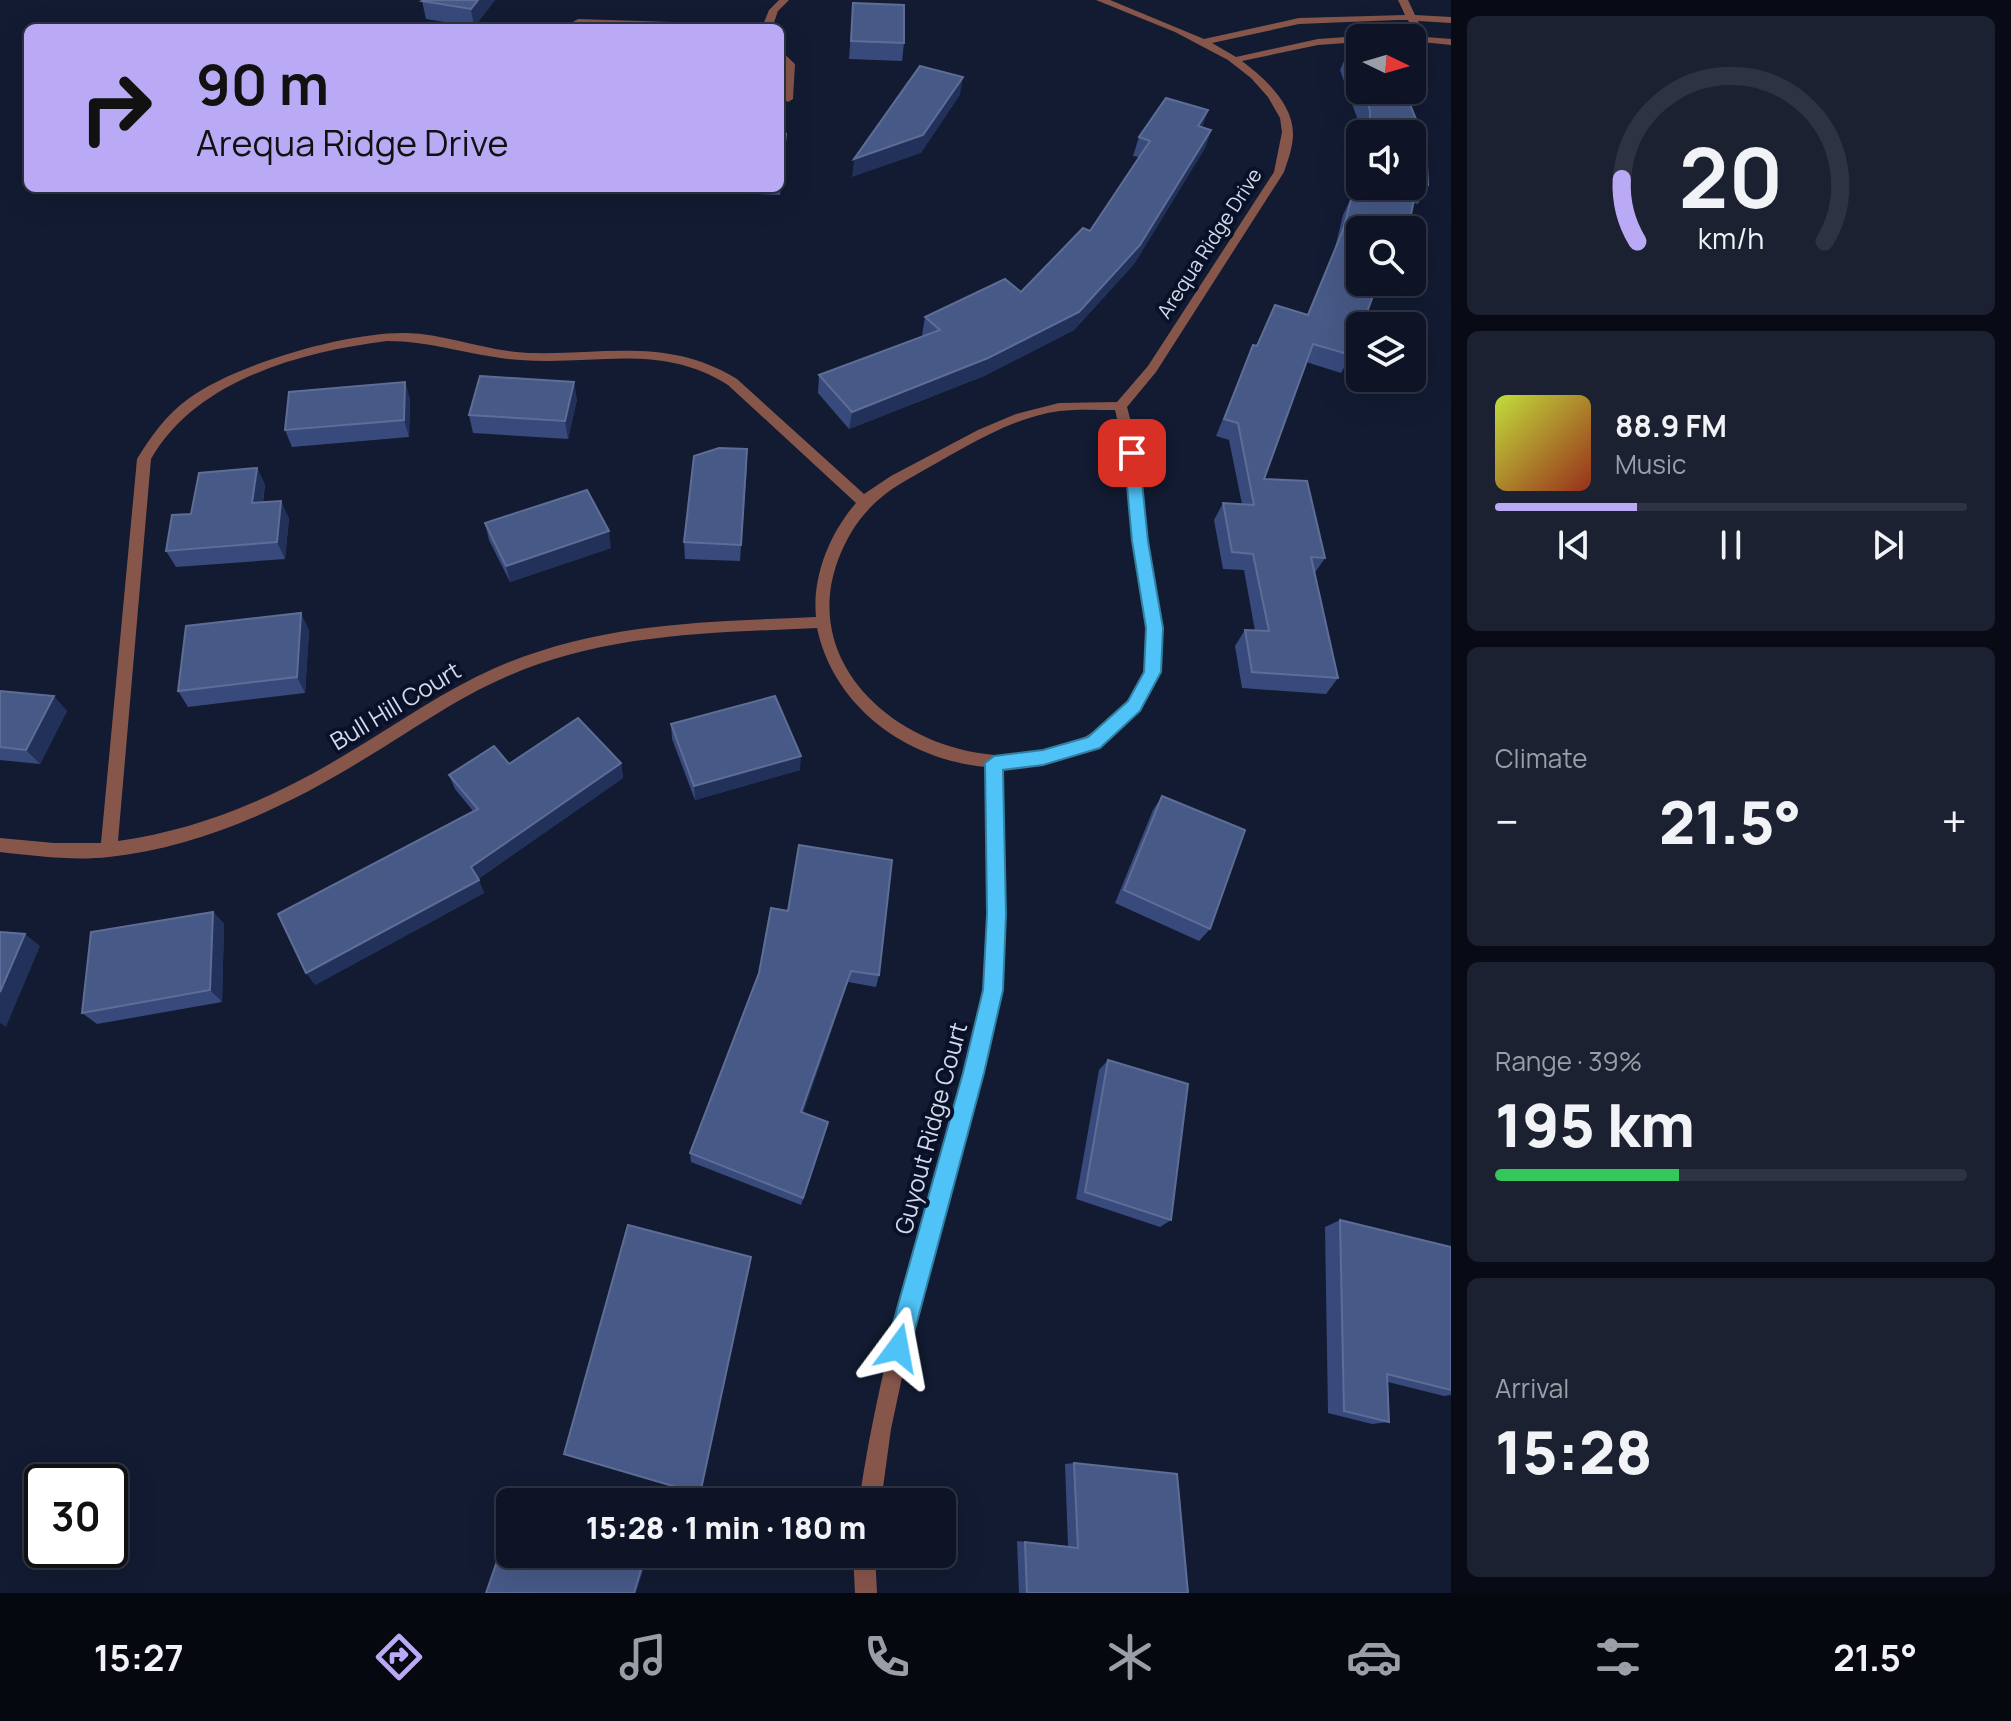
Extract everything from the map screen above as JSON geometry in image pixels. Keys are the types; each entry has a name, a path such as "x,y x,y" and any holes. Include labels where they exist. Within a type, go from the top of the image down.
{"street":[{"path":"769,24 774,10 784,0"},
{"name":"Arequa Ridge Drive","path":"1101,0 1202,42 1234,60 1260,81 1276,100 1286,119 1288,140 1279,172 1152,369 1120,406"},
{"path":"1403,0 1413,24"},
{"path":"1202,42 1299,21 1451,20"},
{"path":"578,22 641,24"},
{"path":"1234,60 1318,42 1346,40"},
{"path":"1426,41 1451,42"},
{"path":"784,57 790,64 788,99"},
{"path":"109,850 144,459 171,421 209,391 349,341 379,337 435,340 500,355 535,357 622,351 653,354 713,371 746,389 863,501"},
{"path":"1120,406 1132,453 1140,541 1155,628 1152,672 1134,706 1094,743 1043,758 994,763 911,740 862,702 836,664 820,622 821,588 831,555 863,501 892,482 1019,417 1059,407 1120,406"},
{"name":"Bull Hill Court","path":"0,845 109,850 163,839 220,821 282,796 332,770 432,706 502,672 554,653 628,635 820,622"},
{"name":"Guyout Ridge Court","path":"872,1488 880,1429 904,1321 974,1073 993,990 997,914 994,763"},
{"path":"865,1568 866,1593"}],"building":[{"path":"424,0 478,0 471,9"},
{"path":"853,3 904,5 904,43 851,41"},
{"path":"920,66 963,77 923,135 854,159"},
{"path":"1166,98 1208,110 1198,126 1211,130 1140,245 1079,312 988,358 852,412 819,375 940,330 925,317 1005,279 1021,292 1083,228 1090,231 1150,141 1139,137"},
{"path":"1368,104 1410,104 1416,120 1370,120"},
{"path":"1351,200 1414,200 1411,216 1347,216"},
{"path":"1346,219 1346,296 1373,296 1367,312 1346,312 1346,354 1313,344 1264,479 1307,481 1325,558 1311,557 1338,678 1252,672 1245,630 1269,631 1253,554 1232,552 1223,503 1254,505 1238,423 1224,419 1253,345 1257,346 1275,305 1308,315"},
{"path":"480,376 574,382 565,421 469,415"},
{"path":"405,382 404,420 285,430 289,392"},
{"path":"719,448 747,449 741,545 684,542 694,456"},
{"path":"257,468 252,503 281,501 277,542 166,551 172,515 191,514 199,473"},
{"path":"587,490 609,531 506,566 485,523"},
{"path":"301,613 297,677 178,691 186,626"},
{"path":"0,691 54,696 26,750 0,747"},
{"path":"775,696 801,756 694,786 671,724"},
{"path":"578,718 621,763 471,867 479,880 306,973 278,914 478,809 449,775 494,746 509,764"},
{"path":"1162,796 1245,830 1210,929 1124,890"},
{"path":"799,845 892,860 879,975 851,971 801,1112 828,1122 803,1198 690,1153 759,973 771,908 788,911"},
{"path":"213,912 210,990 82,1013 91,932"},
{"path":"0,932 25,934 0,992"},
{"path":"1108,1060 1188,1084 1171,1220 1085,1192"},
{"path":"1340,1220 1451,1247 1451,1390 1387,1374 1389,1422 1344,1411"},
{"path":"628,1225 751,1257 701,1488 680,1488 564,1454"},
{"path":"1074,1463 1177,1474 1188,1593 1027,1593 1025,1542 1078,1548"},
{"path":"496,1564 496,1568 641,1570 634,1593 486,1593"}],"route":[{"path":"898,1348 974,1073 993,990 997,914 994,763 1043,758 1094,743 1134,706 1152,672 1155,628 1140,541 1132,453"}]}
